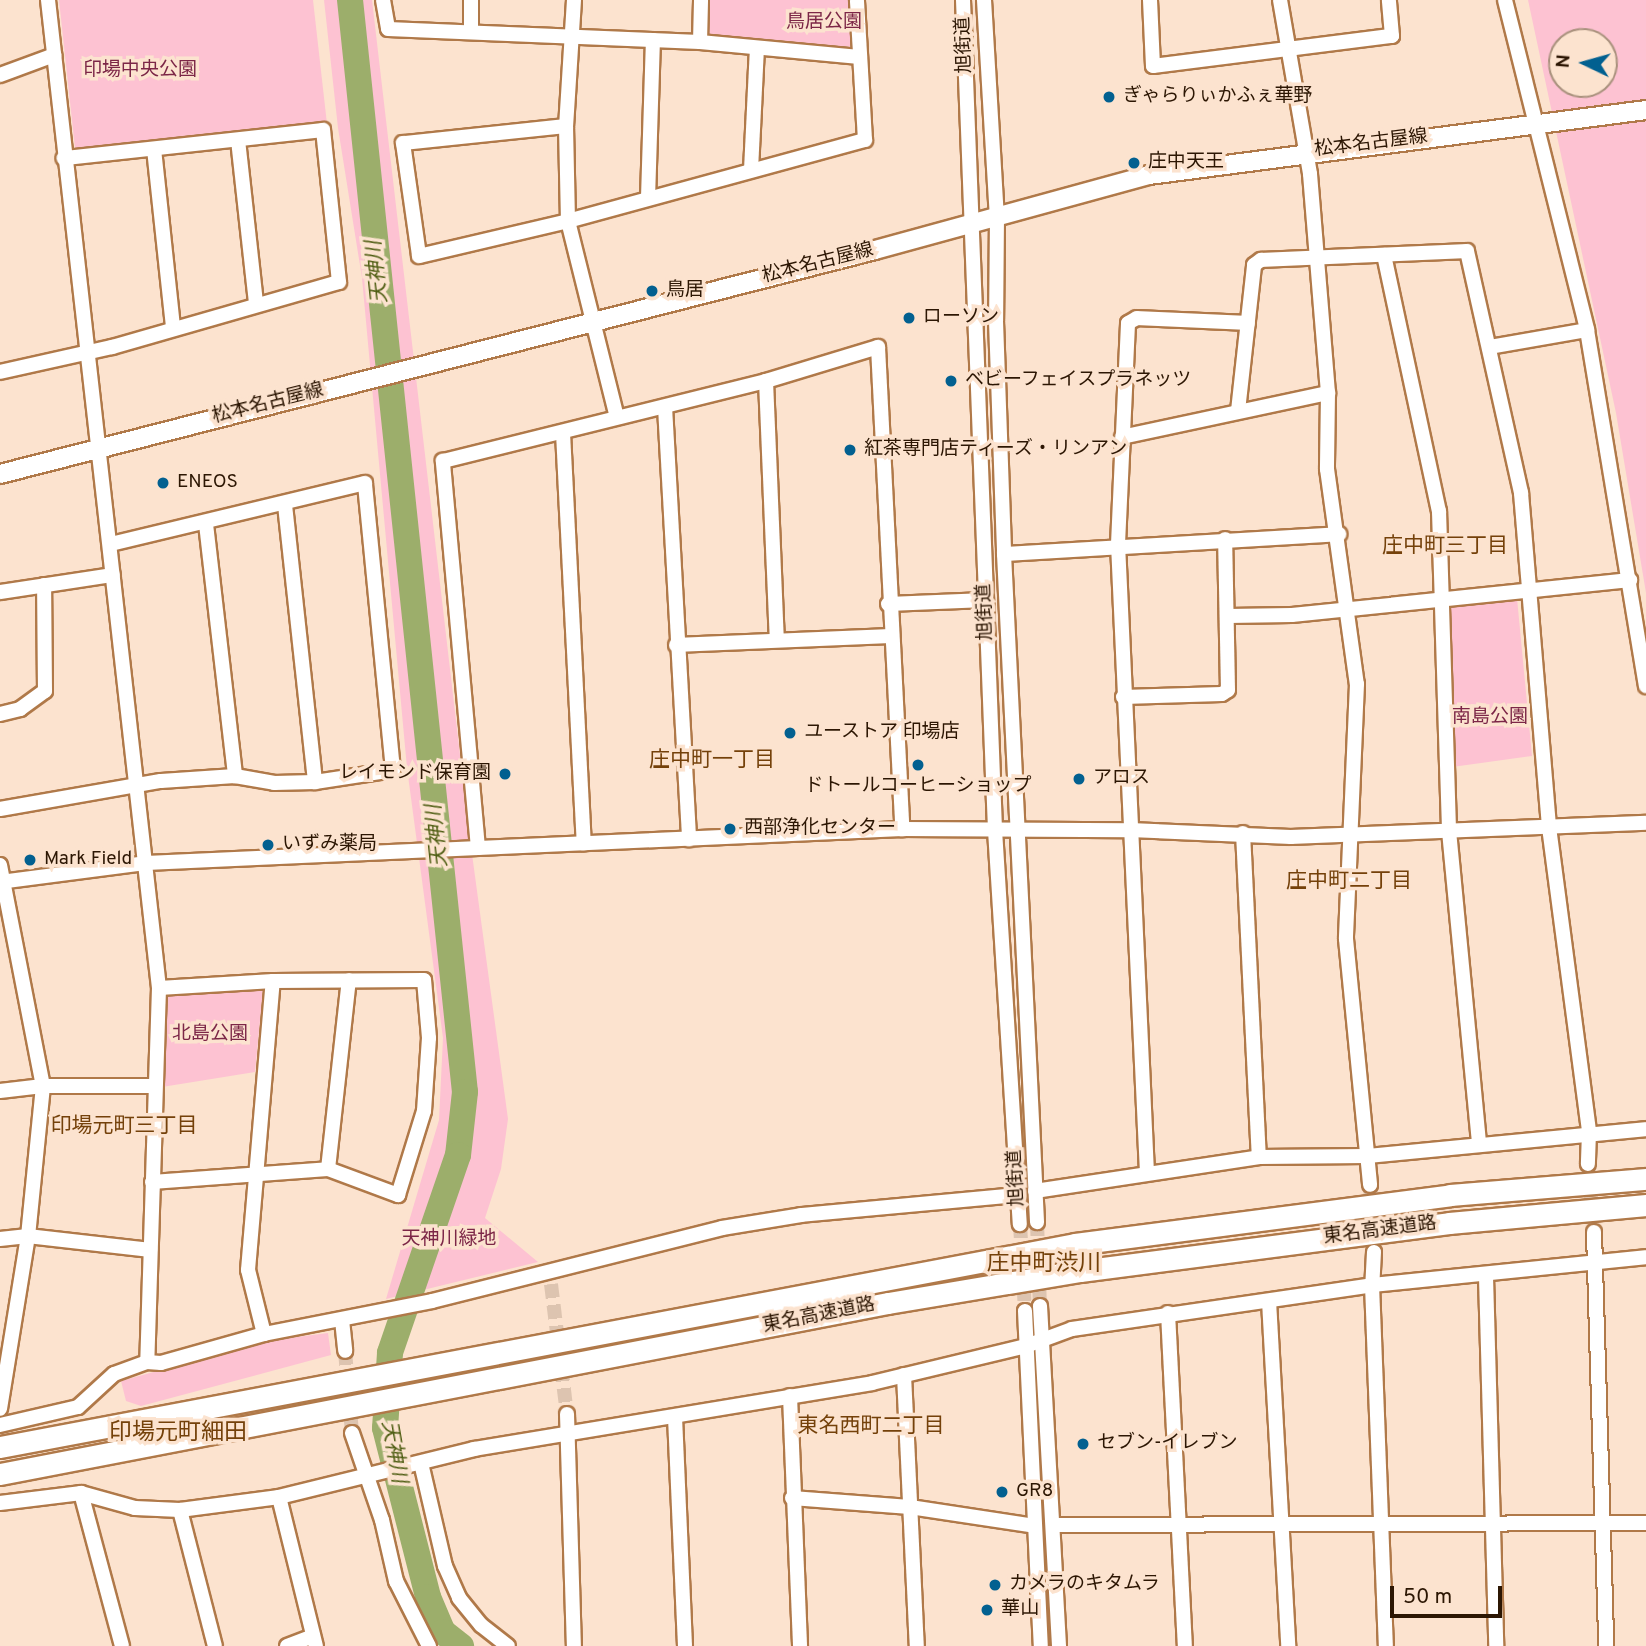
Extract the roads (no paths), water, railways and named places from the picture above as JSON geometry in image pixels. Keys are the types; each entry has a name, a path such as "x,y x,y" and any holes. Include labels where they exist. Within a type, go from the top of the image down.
{"highway":[{"name":"東名高速道路","path":"0,1447 1075,1244 1450,1195 1646,1179"},
{"name":"東名高速道路","path":"0,1474 887,1303 1080,1271 1449,1223 1646,1205"}],"main road":[{"name":"松本名古屋線","path":"0,474 971,224 1149,175 1646,110"}],"street":[{"path":"48,0 85,354 110,544 159,988 146,1362"},
{"path":"383,0 388,29 700,42 859,57"},
{"path":"471,0 471,32"},
{"path":"574,0 566,126 568,221 590,321 617,417"},
{"path":"700,42 701,0"},
{"path":"566,126 403,143 419,256 568,221 865,140 857,0"},
{"name":"旭街道","path":"963,0 995,830 1020,1224"},
{"name":"旭街道","path":"984,0 997,216 996,321 1004,554 1037,1222"},
{"path":"1150,0 1153,66 1392,36 1389,0"},
{"path":"1280,0 1304,153 1328,393 1327,469 1339,534 1357,684 1346,939 1370,1185"},
{"path":"1506,0 1534,123 1587,330 1646,686"},
{"path":"648,198 653,40"},
{"path":"751,170 757,49"},
{"path":"0,75 54,55"},
{"path":"0,372 85,354 256,302 339,282 323,130 64,158"},
{"path":"238,140 256,302"},
{"path":"154,149 173,328"},
{"path":"1238,411 1254,265 1261,260 1467,251 1521,493 1549,827 1589,1132 1588,1164"},
{"path":"1384,255 1439,511 1449,831 1479,1143"},
{"path":"1147,1173 1118,544 1128,323 1137,318 1248,323"},
{"path":"1490,347 1587,330"},
{"path":"472,848 443,461 766,381 878,347 888,604 902,830"},
{"path":"766,381 777,640"},
{"path":"1122,437 1328,393"},
{"path":"665,407 676,645 689,839"},
{"path":"563,433 584,844"},
{"path":"0,809 137,786 235,776 274,783 315,782 393,770 365,484 206,524 110,544"},
{"path":"285,505 315,782"},
{"path":"206,524 235,776"},
{"path":"1004,554 1118,544 1339,534"},
{"path":"1123,698 1222,695 1230,683 1224,539"},
{"path":"0,592 113,575"},
{"path":"1227,616 1292,615 1348,607 1443,601 1630,580"},
{"path":"0,714 20,709 46,691 44,585"},
{"path":"888,604 986,600"},
{"path":"676,645 890,636"},
{"path":"2,882 146,863 902,830 1130,830 1349,835 1646,823"},
{"path":"1243,833 1259,1157"},
{"path":"0,865 43,1086 28,1236 0,1409"},
{"path":"328,1170 349,980"},
{"path":"152,1182 328,1170 398,1195 424,1111 429,1038 424,980 273,981 159,988"},
{"path":"264,1334 248,1270 273,981"},
{"path":"0,1091 43,1086 154,1087"},
{"path":"1035,1191 1259,1157 1367,1156 1589,1132 1646,1129"},
{"path":"0,1424 78,1407 114,1374 146,1362 162,1363 264,1334 551,1277 775,1220 1018,1195"},
{"path":"1594,1232 1606,1646"},
{"path":"0,1239 28,1236 150,1250"},
{"path":"1374,1252 1372,1285 1386,1646"},
{"path":"0,1503 81,1493 135,1507 180,1510 279,1497 370,1477 474,1449 571,1435 904,1375 1026,1346 1072,1329 1372,1285 1486,1277 1646,1257"},
{"path":"1486,1277 1496,1646"},
{"path":"1269,1301 1284,1526 1288,1646"},
{"path":"1040,1306 1055,1525 1059,1646"},
{"path":"1025,1311 1041,1646"},
{"path":"1168,1313 1185,1646"},
{"path":"342,1320 345,1351"},
{"path":"904,1375 917,1646"},
{"path":"790,1396 800,1646"},
{"path":"567,1414 571,1435 574,1646"},
{"path":"675,1417 685,1646"},
{"path":"352,1433 370,1477 383,1520 396,1581 429,1646"},
{"path":"416,1464 445,1566 459,1598 481,1625 508,1646"},
{"path":"81,1493 122,1646"},
{"path":"279,1497 314,1641 287,1646"},
{"path":"792,1498 910,1507 1035,1526"},
{"path":"180,1510 215,1646"},
{"path":"1055,1525 1381,1527 1491,1523 1646,1523"}],"waterway":[{"name":"天神川","path":"350,0 465,1092 458,1155 390,1353 385,1428 428,1597 443,1632 461,1646"}],"tunnel":[{"path":"1588,1164 1594,1232"},
{"path":"1370,1185 1374,1240"},
{"path":"1037,1222 1040,1306"},
{"path":"1020,1224 1025,1311"},
{"path":"551,1284 567,1414"},
{"path":"345,1351 352,1433"}],"place":[{"name":"ぎゃらりぃかふぇ華野","path":"1109,97"},
{"name":"庄中天王","path":"1134,163"},
{"name":"鳥居","path":"652,291"},
{"name":"ローソン","path":"909,318"},
{"name":"ベビーフェイスプラネッツ","path":"951,381"},
{"name":"紅茶専門店ティーズ・リンアン","path":"850,450"},
{"name":"ENEOS","path":"163,483"},
{"name":"ユーストア 印場店","path":"790,733"},
{"name":"ドトールコーヒーショップ","path":"918,765"},
{"name":"レイモンド保育園","path":"505,774"},
{"name":"アロス","path":"1079,779"},
{"name":"西部浄化センター","path":"730,829"},
{"name":"いずみ薬局","path":"268,845"},
{"name":"Mark Field","path":"30,860"},
{"name":"セブン-イレブン","path":"1083,1444"},
{"name":"GR8","path":"1002,1492"},
{"name":"カメラのキタムラ","path":"995,1585"},
{"name":"華山","path":"987,1610"}],"district":[{"name":"庄中町三丁目","path":"1445,547"},
{"name":"庄中町一丁目","path":"712,761"},
{"name":"庄中町二丁目","path":"1349,882"},
{"name":"印場元町三丁目","path":"124,1127"},
{"name":"庄中町渋川","path":"1044,1265"},
{"name":"東名西町二丁目","path":"871,1427"},
{"name":"印場元町細田","path":"178,1434"}],"park label":[{"name":"鳥居公園","path":"824,23"},
{"name":"印場中央公園","path":"140,71"},
{"name":"南島公園","path":"1490,718"},
{"name":"北島公園","path":"210,1035"},
{"name":"天神川緑地","path":"449,1240"}]}
